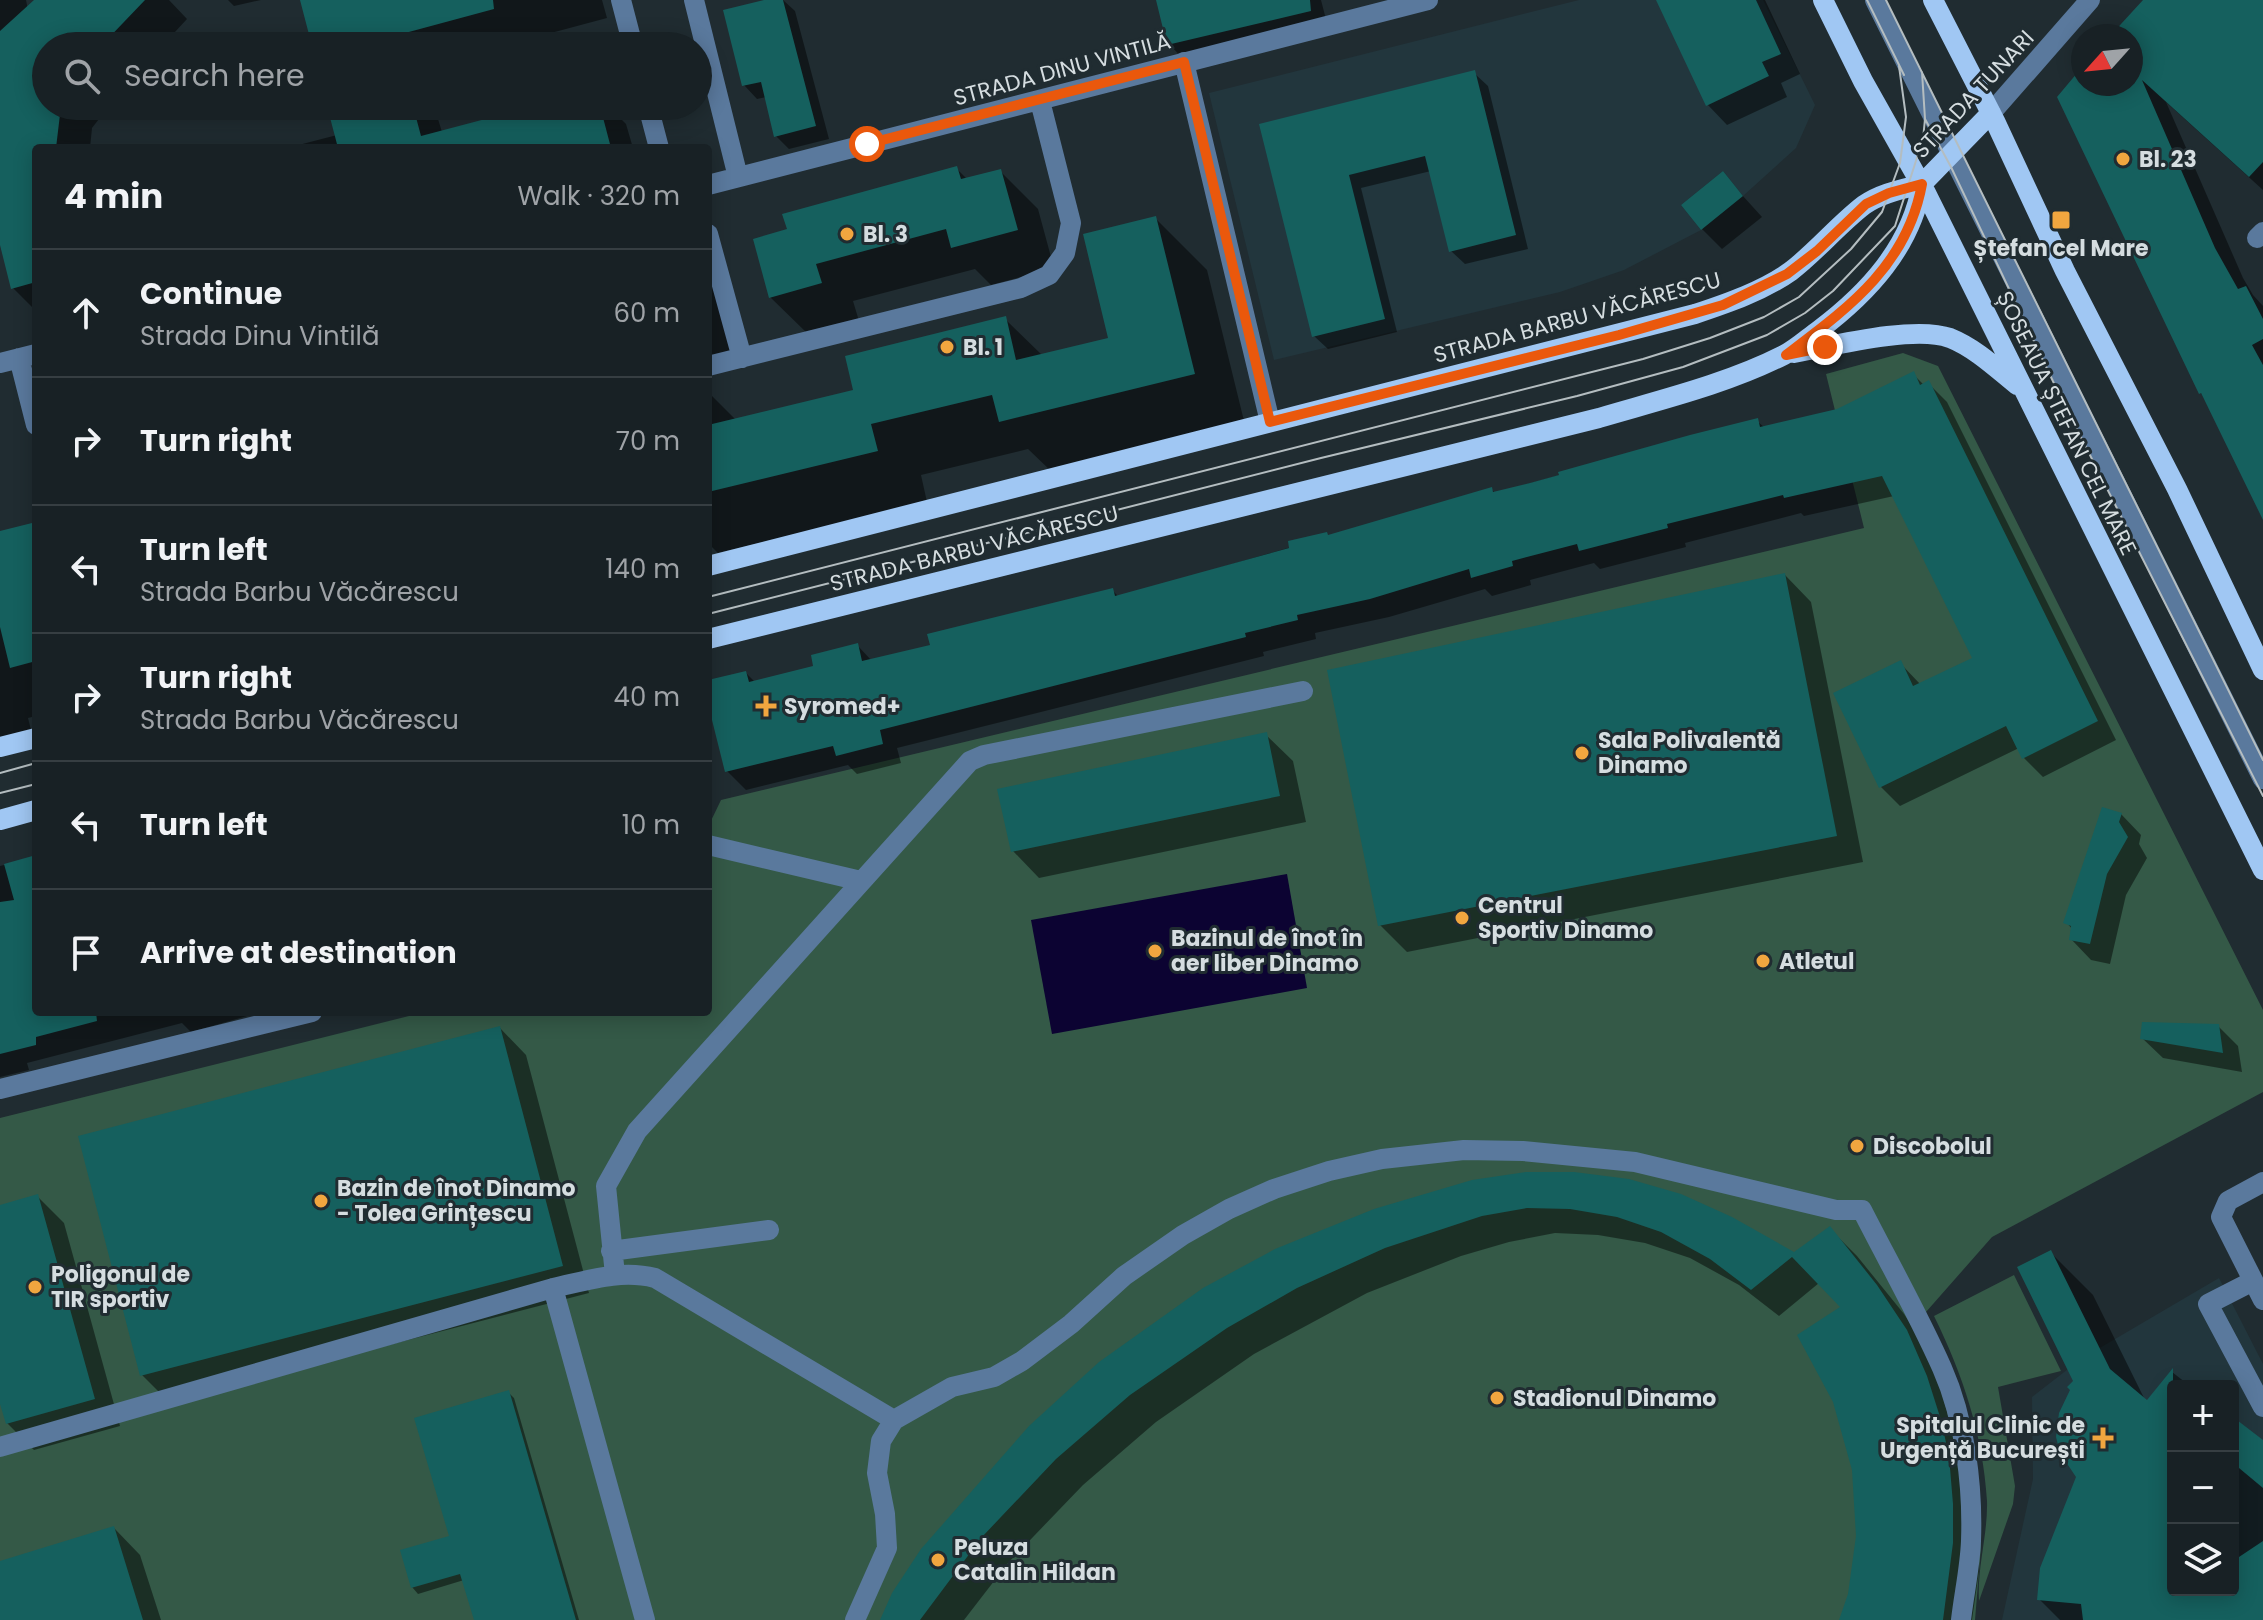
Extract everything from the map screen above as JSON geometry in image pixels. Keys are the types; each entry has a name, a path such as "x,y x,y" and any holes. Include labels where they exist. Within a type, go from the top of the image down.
{"main road":[{"name":"ȘOSEAUA ȘTEFAN CEL MARE","path":"1823,0 1863,81 1922,184 2263,870"},
{"path":"1933,0 1991,113 2065,271 2177,489 2263,670"},
{"name":"STRADA TUNARI","path":"1922,184 1991,113"},
{"name":"STRADA BARBU VĂCĂRESCU","path":"712,565 1619,335 1723,305 1787,274 1817,251 1866,204 1889,193 1922,184 1918,204 1893,259 1865,291 1786,355 1599,418 712,638"},
{"path":"1786,355 1898,335 1948,337 1979,354 2021,388"},
{"path":"0,747 32,739"},
{"path":"0,820 32,811"}],"street":[{"path":"621,0 629,32"},
{"path":"694,0 702,32"},
{"name":"STRADA DINU VINTILĂ","path":"712,184 1428,0"},
{"name":"ȘOSEAUA ȘTEFAN CEL MARE","path":"1875,0 2263,779"},
{"name":"STRADA TUNARI","path":"1991,113 2090,0"},
{"path":"1184,62 1270,422"},
{"path":"712,72 738,177"},
{"path":"712,365 1021,288 1049,275 1065,253 1071,223 1040,101"},
{"path":"652,120 658,144"},
{"path":"712,249 742,358"},
{"path":"18,358 32,410"},
{"path":"615,1275 606,1186 637,1131 970,761 984,755 1303,691"},
{"path":"712,846 861,881"},
{"path":"0,1089 296,1016"},
{"path":"855,1620 887,1548 885,1514 877,1473 881,1441 894,1420 952,1387 994,1377 1022,1361 1071,1324 1124,1276 1183,1235 1229,1209 1274,1189 1329,1171 1382,1159 1464,1150 1523,1151 1635,1162 1836,1210 1862,1210 1943,1370 1957,1416 1965,1455 1971,1543 1961,1620"},
{"path":"2263,1182 2228,1201 2221,1217 2263,1300"},
{"path":"611,1251 769,1230"},
{"path":"0,1447 553,1288 615,1275 638,1274 655,1278 894,1420"},
{"path":"2253,1281 2208,1304 2263,1407"},
{"path":"553,1288 645,1620"}],"shaded area":[{"path":"1579,0 1763,0 1815,105 1796,148 1743,196 1723,171 1681,205 1701,230 1624,270 1560,292 1274,360 1209,93"},
{"path":"1287,874 1307,988 1052,1034 1031,920"},
{"name":"Spitalul Clinic de Urgență București","path":"2219,1278 2263,1364 2263,1620 2002,1620 2033,1479 2032,1397 2081,1359"}],"green space":[{"name":"Centrul Sportiv Dinamo","path":"1903,353 1938,366 2263,1010 2263,1092 1992,1237 1926,1312 1980,1506 1981,1547 1975,1620 0,1620 0,1118 409,1016 712,1016 712,819 721,800 1864,528 1826,374"},
{"path":"2014,1275 2061,1371 1998,1387 2015,1486 2013,1504 1979,1601 1987,1513 1985,1477 1970,1406 1934,1316"}],"building":[{"path":"34,0 145,0 114,32 32,32 32,120 59,120 56,144 32,144 32,283 11,289 0,245 0,31"},
{"path":"300,0 493,0 494,9 409,32 308,32"},
{"path":"764,0 783,0 816,126 774,137 761,82 742,86 723,10"},
{"path":"1156,0 1310,0 1311,11 1167,45"},
{"path":"1656,0 1756,0 1781,54 1762,62 1769,76 1706,106"},
{"path":"2143,0 2263,0 2263,162 2249,177 2143,81 2143,24 2121,24"},
{"path":"1475,70 1516,235 1449,252 1425,156 1349,175 1385,319 1312,337 1259,124"},
{"path":"2071,80 2071,96 2143,96 2143,82 2215,248 2238,289 2246,286 2263,319 2263,339 2252,345 2263,365 2263,520 2199,394 2057,97"},
{"path":"331,120 417,120 421,136 482,120 604,120 610,144 337,144"},
{"name":"Bl. 3","path":"957,166 961,179 1001,169 1018,230 951,248 946,229 816,264 822,283 769,298 753,239 787,229 782,214"},
{"path":"1723,171 1743,196 1701,230 1681,205"},
{"name":"Bl. 1","path":"1156,216 1195,374 999,422 992,395 871,424 878,451 712,491 712,424 853,390 845,356 1006,316 1016,360 1108,338 1083,234"},
{"path":"1914,371 1920,385 1929,380 2098,721 2022,759 2006,726 1879,788 1833,693 1901,660 1913,686 1972,658 1882,476 1784,498 1783,495 1667,524 1668,528 1579,551 1577,544 1512,561 1513,566 1471,578 1469,569 1370,599 1297,615 1298,620 1245,633 1246,637 880,730 883,744 836,756 833,746 725,772 712,720 712,679 746,671 749,682 813,666 811,655 858,643 862,661 930,645 927,634 1113,588 1115,596 1289,548 1288,541 1327,532 1328,535 1492,487 1493,492 1530,483 1559,475 1558,472 1690,435 1758,418 1760,427 1837,409"},
{"path":"32,523 32,662 10,668 0,627 0,531"},
{"name":"Sala Polivalentă Dinamo","path":"1785,573 1837,836 1378,926 1327,670"},
{"path":"1267,732 1280,796 1011,852 997,789"},
{"path":"2102,807 2122,813 2119,822 2128,837 2107,874 2090,944 2069,940 2071,926 2063,923"},
{"path":"32,856 32,1016 96,1016 97,1021 36,1037 36,1045 0,1054 0,902 14,900 4,864"},
{"path":"2142,1022 2219,1024 2223,1053 2140,1039"},
{"name":"Bazin de înot Dinamo - Tolea Grințescu","path":"500,1026 563,1266 140,1376 78,1136"},
{"path":"1526,1172 1574,1172 1629,1179 1681,1194 1732,1217 1794,1252 1830,1226 1877,1285 1907,1330 1927,1376 1941,1420 1949,1456 1953,1504 1953,1543 1943,1620 1839,1620 1848,1594 1856,1536 1852,1470 1833,1402 1797,1335 1840,1307 1792,1257 1751,1290 1710,1259 1661,1232 1617,1217 1570,1209 1527,1208 1482,1216 1385,1248 1297,1288 1227,1328 1130,1395 1056,1459 982,1537 920,1620 880,1620 892,1593 921,1549 1029,1426 1099,1362 1203,1288 1275,1249 1374,1209 1472,1180"},
{"name":"Poligonul de TIR sportiv","path":"38,1194 95,1399 6,1424 0,1404 0,1205"},
{"path":"2051,1250 2110,1369 2147,1400 2173,1368 2173,1380 2167,1380 2167,1596 2239,1596 2239,1557 2263,1541 2263,1620 2083,1620 2081,1604 2037,1600 2040,1568 2076,1477 2060,1453 2056,1437 2059,1413 2070,1390 2067,1387 2073,1381 2017,1267"},
{"path":"509,1390 576,1620 474,1620 460,1574 411,1588 400,1550 449,1536 414,1418"},
{"path":"2239,1422 2263,1440 2263,1488 2239,1468"},
{"path":"114,1526 143,1620 0,1620 0,1561"}],"tram line":[{"path":"1867,0 1904,75"},
{"path":"1886,0 2263,760"},
{"path":"712,596 1643,359 1764,317 1799,297 1851,249 1882,212 1900,163 1906,117 1899,66"},
{"path":"712,613 1577,396 1683,367 1767,335 1805,313 1833,291 1895,226 1923,139 1922,72"},
{"path":"1925,119 2060,396 2263,796"},
{"path":"0,773 32,764"},
{"path":"0,793 32,785"}],"place":[{"name":"Bl. 23","path":"2123,159"},
{"name":"Ștefan cel Mare","path":"2061,220"},
{"name":"Bl. 3","path":"847,234"},
{"name":"Bl. 1","path":"947,347"},
{"name":"Syromed+","path":"766,706"},
{"name":"Sala Polivalentă Dinamo","path":"1582,753"},
{"name":"Centrul Sportiv Dinamo","path":"1462,918"},
{"name":"Bazinul de înot în aer liber Dinamo","path":"1155,951"},
{"name":"Atletul","path":"1763,961"},
{"name":"Discobolul","path":"1857,1146"},
{"name":"Bazin de înot Dinamo - Tolea Grințescu","path":"321,1201"},
{"name":"Poligonul de TIR sportiv","path":"35,1287"},
{"name":"Stadionul Dinamo","path":"1497,1398"},
{"name":"Spitalul Clinic de Urgență București","path":"2103,1438"},
{"name":"Peluza Catalin Hildan","path":"938,1560"}],"route":[{"path":"867,144 1184,62 1270,422 1619,335 1723,305 1787,274 1817,251 1866,204 1889,193 1922,184 1918,204 1893,259 1865,291 1786,355 1825,347"}]}
